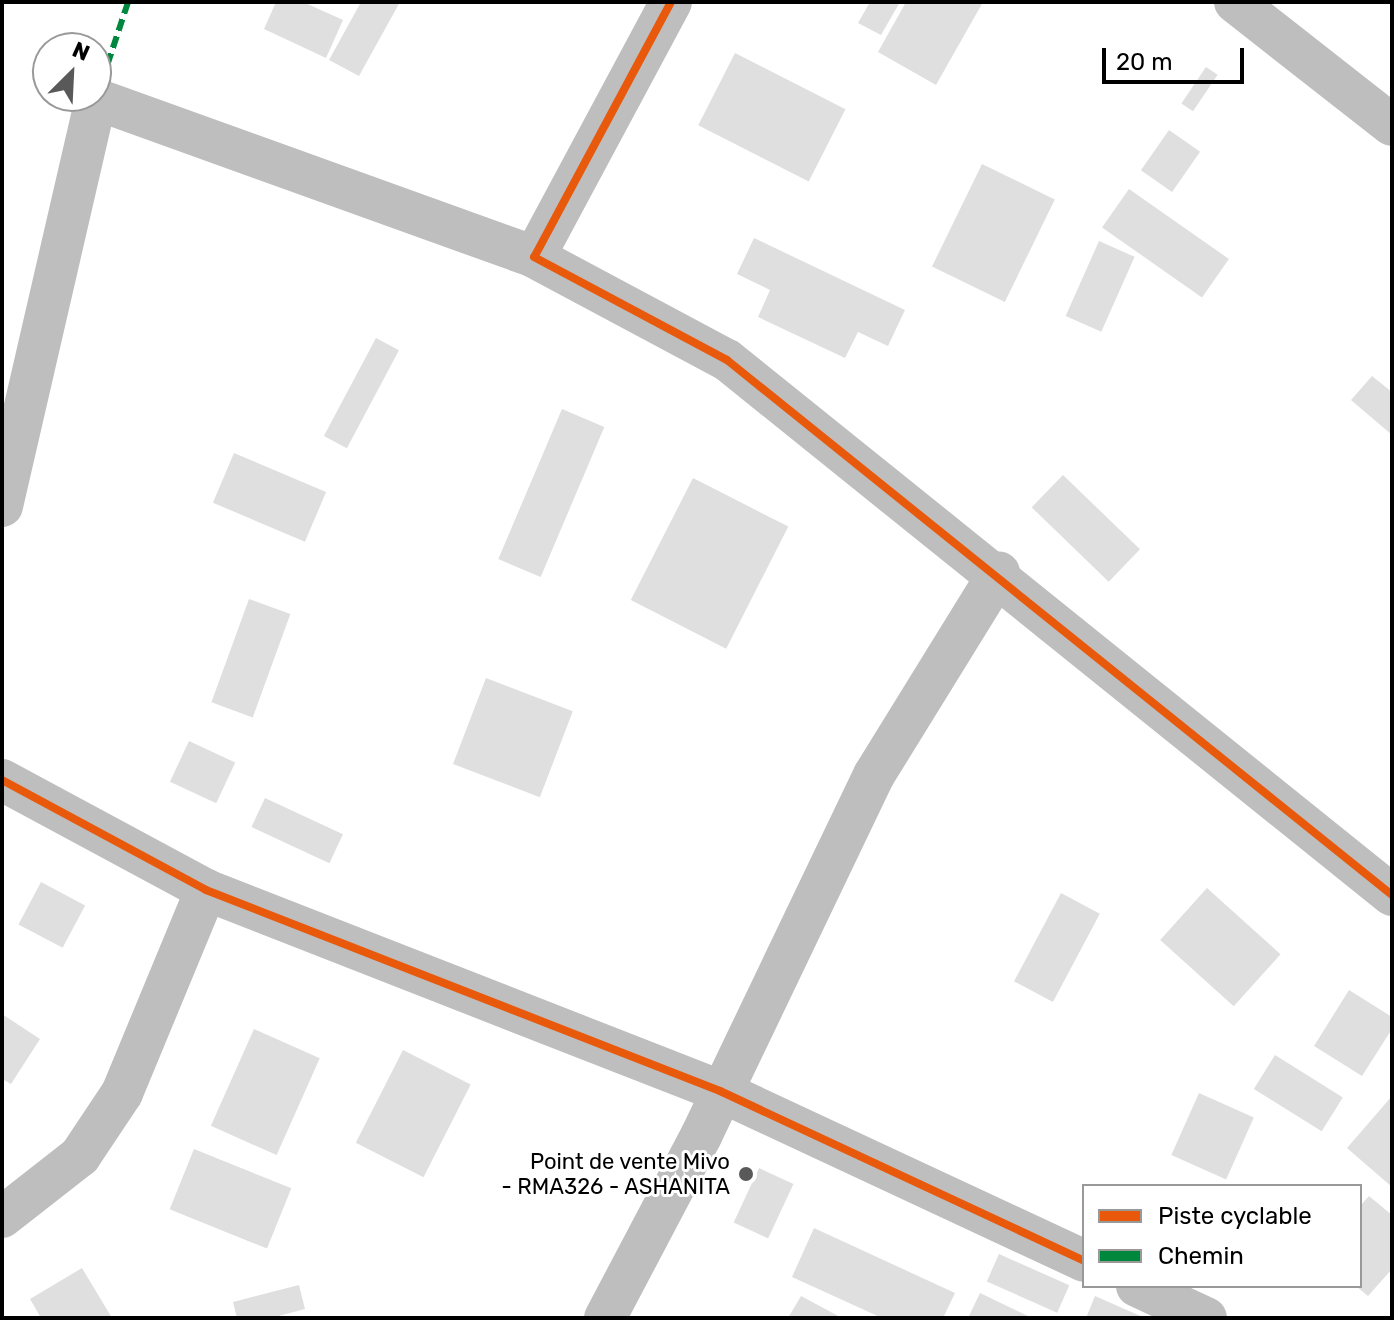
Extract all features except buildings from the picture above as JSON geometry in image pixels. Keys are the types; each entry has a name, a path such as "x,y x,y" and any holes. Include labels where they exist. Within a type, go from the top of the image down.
{"street":[{"path":"534,257 671,2"},
{"path":"1235,2 1392,125"},
{"path":"2,506 96,99 534,257 727,360 999,573 1392,895"},
{"path":"605,1318 874,775 999,573"},
{"path":"2,780 206,890 720,1091 1082,1260"},
{"path":"2,1217 80,1156 122,1093 206,890"},
{"path":"1141,1288 1206,1318"}],"marked path":[{"path":"112,50 128,2"}],"cycle path":[{"path":"671,2 534,257 727,360 1392,895"},
{"path":"2,780 206,890 720,1091 1082,1260"}],"place":[{"name":"Point de vente Mivo - RMA326 - ASHANITA","path":"746,1174"}]}
